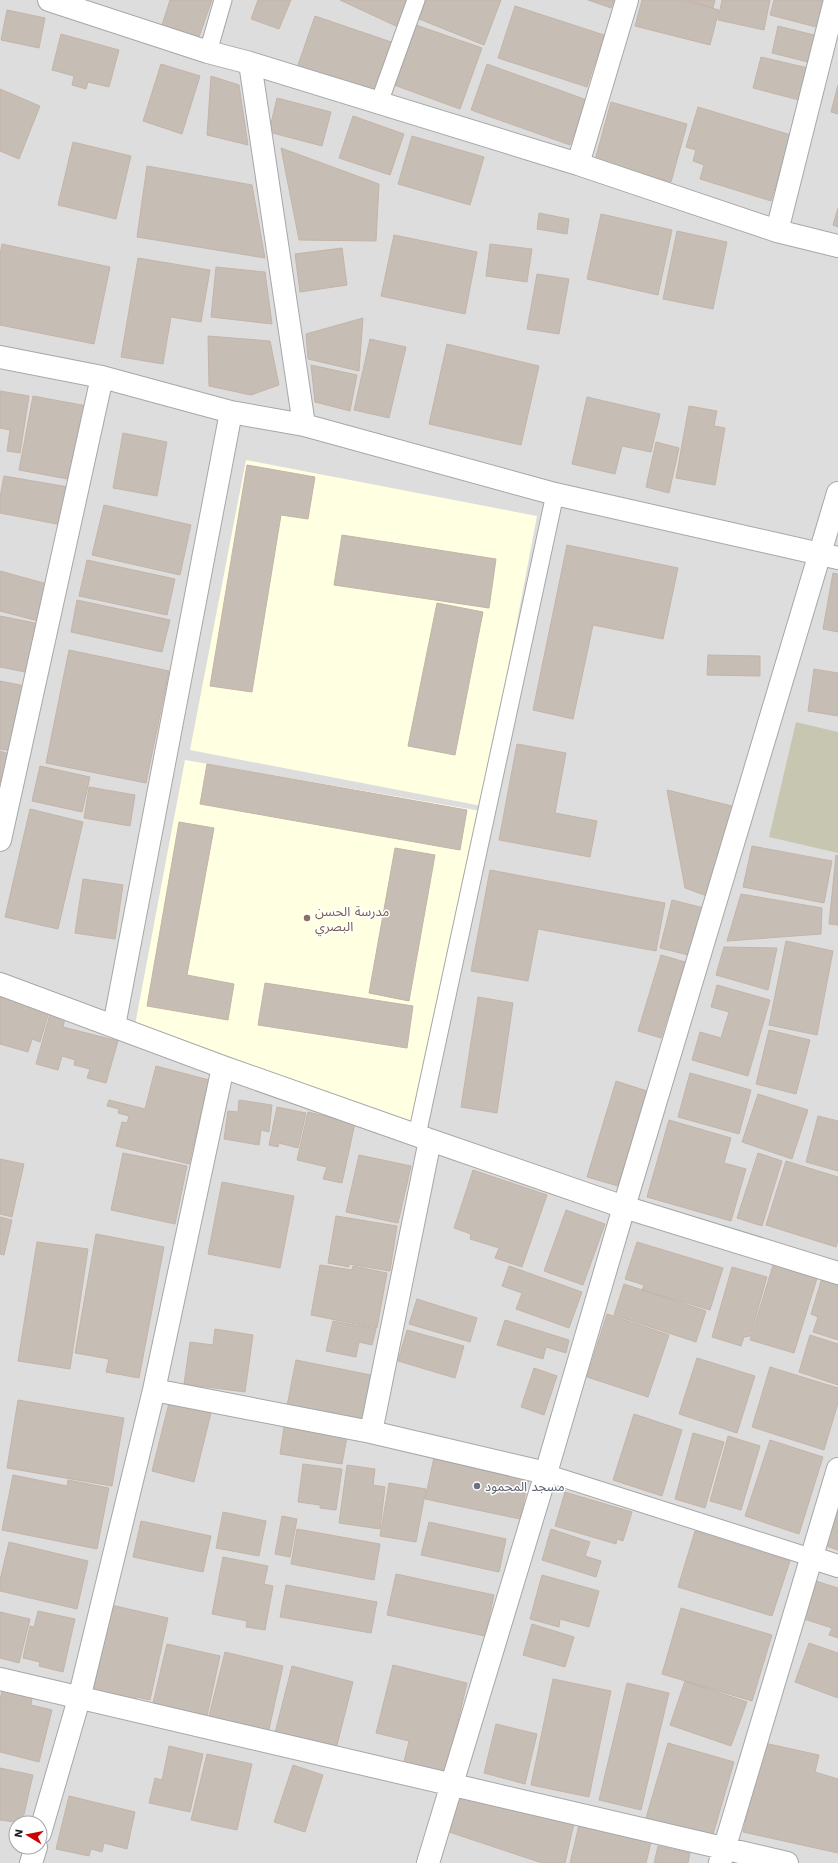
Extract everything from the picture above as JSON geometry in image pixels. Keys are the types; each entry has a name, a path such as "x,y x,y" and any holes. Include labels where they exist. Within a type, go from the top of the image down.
{"street":[{"path":"48,0 208,52 250,63 379,102 578,164 777,231 838,246"},
{"path":"578,164 627,0"},
{"path":"777,231 835,0"},
{"path":"250,63 304,424"},
{"path":"0,357 102,377 231,412 304,424 555,494 828,556"},
{"path":"0,840 102,377"},
{"path":"114,1026 231,412"},
{"path":"428,1863 546,1473 624,1207 828,556 838,493"},
{"path":"0,984 223,1067 624,1207 838,1273"},
{"path":"45,1815 79,1699 154,1390 223,1067"},
{"path":"370,1432 424,1137"},
{"path":"154,1390 370,1432 546,1473"},
{"path":"723,1856 813,1558 838,1469"},
{"path":"813,1558 838,1566"},
{"path":"0,1679 79,1699 452,1784 723,1856 787,1863"}],"lane":[{"path":"208,52 222,0"},
{"path":"379,102 416,0"},
{"path":"424,1137 555,494"},
{"path":"546,1473 813,1558"}],"shaded area":[{"path":"0,0 838,0 838,1863 0,1863"},
{"path":"246,460 537,516 482,806 190,750"},
{"path":"796,722 838,732 838,853 769,837"},
{"name":"مدرسة الحسن البصري","path":"185,760 481,811 414,1126 135,1025"}],"building":[{"path":"170,0 212,0 199,37 162,25"},
{"path":"258,0 291,0 279,29 251,19"},
{"path":"340,0 410,0 398,27"},
{"path":"426,0 501,0 484,45 419,19"},
{"path":"588,0 614,0 611,8"},
{"path":"642,0 682,0 719,10 710,45 635,26"},
{"path":"686,0 715,0 713,8"},
{"path":"722,0 770,0 764,30 718,20"},
{"path":"774,0 825,0 820,28 770,15"},
{"path":"515,6 604,35 587,87 498,58"},
{"path":"7,10 45,18 39,48 1,40"},
{"path":"315,16 397,44 379,96 297,68"},
{"path":"416,25 482,48 460,109 394,85"},
{"path":"778,26 818,36 812,63 772,53"},
{"path":"61,34 119,50 109,87 88,82 86,89 72,85 74,76 52,70"},
{"path":"761,57 808,68 799,100 753,88"},
{"path":"161,64 200,76 182,134 143,121"},
{"path":"487,64 587,100 570,145 471,110"},
{"path":"211,76 239,85 248,145 207,135"},
{"path":"838,85 838,114 831,112"},
{"path":"0,89 40,106 19,159 0,151"},
{"path":"277,98 331,112 322,146 269,132"},
{"path":"611,102 687,124 671,182 595,160"},
{"path":"698,107 791,135 771,201 700,179 704,165 693,161 696,150 686,147"},
{"path":"353,116 404,134 390,175 339,158"},
{"path":"412,136 484,157 470,205 398,184"},
{"path":"73,142 131,156 116,219 58,205"},
{"path":"281,148 379,184 376,241 299,240"},
{"path":"147,166 252,185 265,258 137,237"},
{"path":"838,208 838,227 833,225"},
{"path":"539,213 569,219 567,234 537,229"},
{"path":"601,214 672,230 658,295 587,279"},
{"path":"677,231 727,242 713,309 663,299"},
{"path":"394,235 477,252 465,314 381,296"},
{"path":"2,244 110,267 94,344 0,325 0,254"},
{"path":"490,244 532,249 527,282 486,276"},
{"path":"342,248 347,285 300,292 295,254"},
{"path":"138,258 210,270 201,322 171,317 163,364 121,357"},
{"path":"216,267 265,272 272,324 211,317"},
{"path":"537,274 569,279 559,334 527,329"},
{"path":"363,318 359,371 308,359 306,334"},
{"path":"208,336 270,341 279,385 251,395 209,386"},
{"path":"370,339 406,347 389,418 354,410"},
{"path":"447,344 539,366 521,445 429,424"},
{"path":"311,365 357,375 350,411 315,402"},
{"path":"0,391 29,396 20,453 7,451 10,430 0,428"},
{"path":"33,396 87,406 73,480 19,470"},
{"path":"587,397 660,414 651,452 622,446 615,474 572,464"},
{"path":"689,406 717,411 714,426 725,428 715,485 676,478"},
{"path":"123,433 167,442 157,496 113,488"},
{"path":"656,442 679,448 669,493 646,487"},
{"path":"247,465 315,477 308,519 281,515 252,692 210,686"},
{"path":"4,476 74,488 67,526 0,513 0,497"},
{"path":"104,505 191,525 180,575 92,555"},
{"path":"342,535 496,559 489,608 334,585"},
{"path":"567,545 678,568 663,639 593,625 573,719 533,710"},
{"path":"87,560 175,579 167,615 79,596"},
{"path":"0,571 51,585 42,622 0,611"},
{"path":"833,573 838,574 838,632 823,629"},
{"path":"77,600 170,620 162,652 71,632"},
{"path":"437,603 483,612 455,755 408,746"},
{"path":"0,616 40,624 30,673 0,667"},
{"path":"69,650 169,671 146,783 46,763"},
{"path":"708,655 760,656 760,676 707,675"},
{"path":"814,669 838,673 838,716 808,711"},
{"path":"0,681 25,686 12,751 0,749"},
{"path":"517,744 566,753 555,813 597,821 590,857 499,840"},
{"path":"0,751 9,754 2,782 0,782"},
{"path":"207,764 467,810 460,850 200,804"},
{"path":"40,766 90,777 82,812 32,801"},
{"path":"89,787 135,795 130,826 84,818"},
{"path":"667,790 736,807 710,897 685,888"},
{"path":"30,809 83,822 58,929 5,917"},
{"path":"179,822 214,828 187,975 234,984 228,1020 147,1006"},
{"path":"752,846 832,861 824,903 743,887"},
{"path":"395,848 435,855 409,1001 369,993"},
{"path":"836,855 838,856 838,925 829,924"},
{"path":"490,870 665,903 656,951 538,929 528,981 471,971"},
{"path":"83,879 123,885 115,939 75,933"},
{"path":"741,894 822,908 821,934 727,941"},
{"path":"672,900 704,908 692,956 660,948"},
{"path":"786,941 833,951 817,1035 769,1025"},
{"path":"724,947 777,948 768,990 716,975"},
{"path":"661,955 685,962 661,1038 638,1031"},
{"path":"265,983 413,1006 407,1048 258,1025"},
{"path":"717,985 770,1000 748,1076 692,1060 700,1032 721,1038 729,1012 711,1007"},
{"path":"0,997 49,1012 40,1042 32,1039 28,1052 0,1044"},
{"path":"478,997 513,1003 497,1113 461,1107"},
{"path":"50,1014 65,1018 63,1027 118,1041 106,1083 87,1078 90,1069 74,1065 75,1060 62,1056 58,1070 36,1064"},
{"path":"769,1030 810,1040 796,1094 756,1084"},
{"path":"156,1066 209,1080 189,1164 116,1146 122,1122 127,1123 129,1116 118,1113 119,1109 107,1106 109,1100 145,1109"},
{"path":"690,1073 751,1090 739,1134 678,1117"},
{"path":"616,1081 647,1091 618,1186 587,1177"},
{"path":"758,1094 808,1110 792,1159 742,1142"},
{"path":"239,1100 272,1105 269,1132 261,1130 259,1145 224,1139 228,1111 238,1112"},
{"path":"277,1107 306,1113 298,1148 279,1143 278,1147 269,1145"},
{"path":"308,1112 355,1123 342,1183 323,1179 327,1167 297,1160"},
{"path":"818,1116 838,1121 838,1171 806,1162"},
{"path":"669,1120 731,1138 724,1163 746,1169 731,1221 647,1197"},
{"path":"123,1153 187,1166 175,1224 111,1210"},
{"path":"758,1153 782,1161 762,1226 737,1218"},
{"path":"359,1155 411,1166 398,1223 346,1212"},
{"path":"0,1159 24,1164 12,1217 0,1214"},
{"path":"786,1161 838,1177 838,1240 836,1247 766,1225"},
{"path":"473,1170 547,1195 522,1267 495,1258 499,1248 470,1239 471,1234 454,1228"},
{"path":"222,1182 294,1196 280,1268 208,1254"},
{"path":"566,1210 605,1224 583,1285 544,1271"},
{"path":"336,1216 397,1226 390,1271 349,1264 349,1267 328,1263"},
{"path":"0,1217 12,1220 4,1255 0,1254"},
{"path":"96,1234 164,1247 139,1378 106,1372 109,1359 75,1353"},
{"path":"37,1242 88,1249 70,1369 18,1361"},
{"path":"637,1242 723,1268 710,1310 642,1290 644,1285 625,1279"},
{"path":"774,1262 818,1275 794,1353 750,1340"},
{"path":"320,1265 352,1270 353,1266 387,1273 377,1328 311,1315"},
{"path":"509,1266 582,1292 569,1328 516,1309 522,1293 502,1286"},
{"path":"732,1267 767,1277 750,1336 744,1337 741,1346 712,1337"},
{"path":"822,1278 838,1283 838,1340 813,1332 818,1317 811,1314"},
{"path":"624,1284 706,1311 696,1342 614,1315"},
{"path":"417,1299 477,1318 470,1342 409,1324"},
{"path":"607,1314 669,1335 648,1397 587,1377"},
{"path":"505,1320 569,1340 566,1353 546,1347 543,1359 497,1345"},
{"path":"333,1321 376,1329 372,1345 359,1342 356,1357 326,1351"},
{"path":"215,1329 253,1335 245,1392 184,1384 190,1342 213,1345"},
{"path":"407,1330 464,1346 455,1378 398,1361"},
{"path":"810,1335 838,1344 838,1385 799,1372"},
{"path":"697,1358 755,1376 737,1433 679,1414"},
{"path":"296,1360 371,1375 362,1425 286,1411"},
{"path":"770,1367 838,1388 838,1403 824,1450 752,1427"},
{"path":"534,1368 557,1376 544,1415 521,1407"},
{"path":"18,1400 124,1418 112,1486 7,1468"},
{"path":"169,1403 211,1413 194,1482 152,1471"},
{"path":"634,1414 682,1430 662,1496 613,1480"},
{"path":"284,1427 347,1437 342,1464 280,1454"},
{"path":"693,1433 724,1442 705,1508 675,1499"},
{"path":"728,1436 760,1446 741,1510 710,1501"},
{"path":"770,1440 823,1457 799,1534 745,1516"},
{"name":"مسجد المحمود","path":"435,1453 530,1473 520,1519 425,1499"},
{"path":"303,1464 342,1469 336,1510 320,1508 320,1505 298,1502"},
{"path":"347,1465 375,1469 373,1485 385,1487 380,1529 339,1523"},
{"path":"13,1475 67,1486 68,1480 109,1488 97,1549 2,1530"},
{"path":"389,1483 426,1489 416,1542 380,1536"},
{"path":"565,1492 632,1512 623,1541 617,1539 616,1544 555,1526"},
{"path":"838,1506 838,1550 826,1546"},
{"path":"223,1512 266,1521 259,1556 216,1548"},
{"path":"282,1516 297,1519 290,1557 275,1554"},
{"path":"141,1521 211,1536 203,1572 133,1557"},
{"path":"429,1522 506,1539 499,1572 421,1555"},
{"path":"297,1529 380,1544 374,1580 291,1564"},
{"path":"551,1529 590,1542 585,1556 601,1561 596,1577 542,1560"},
{"path":"695,1531 790,1561 772,1616 678,1587"},
{"path":"9,1542 88,1561 77,1609 0,1591 0,1580"},
{"path":"223,1557 268,1566 264,1584 273,1586 265,1630 246,1627 247,1621 212,1614"},
{"path":"396,1574 494,1595 485,1636 387,1615"},
{"path":"542,1575 599,1591 589,1627 560,1619 559,1627 530,1619"},
{"path":"816,1581 838,1588 838,1638 829,1635 832,1628 804,1619"},
{"path":"286,1585 377,1602 371,1633 280,1617"},
{"path":"111,1605 168,1618 150,1700 136,1697 136,1700 93,1691"},
{"path":"681,1608 772,1635 752,1701 662,1674"},
{"path":"38,1611 75,1619 63,1672 39,1666 40,1662 23,1658 30,1626 34,1627"},
{"path":"0,1612 30,1619 19,1663 0,1658"},
{"path":"532,1624 574,1637 565,1667 523,1655"},
{"path":"809,1643 838,1653 838,1698 795,1682"},
{"path":"167,1644 220,1656 207,1716 153,1703"},
{"path":"225,1652 283,1666 268,1734 208,1720"},
{"path":"393,1665 467,1683 445,1776 403,1766 409,1741 376,1733"},
{"path":"292,1666 353,1682 336,1749 275,1733"},
{"path":"553,1679 611,1691 589,1797 531,1785"},
{"path":"685,1681 747,1702 731,1746 670,1725"},
{"path":"627,1683 669,1693 641,1810 599,1800"},
{"path":"2,1691 32,1698 31,1705 52,1710 39,1762 0,1752 0,1700"},
{"path":"496,1724 537,1734 525,1784 484,1773"},
{"path":"668,1743 734,1762 712,1838 646,1818"},
{"path":"764,1743 819,1755 815,1772 838,1779 838,1853 743,1832"},
{"path":"169,1746 203,1754 190,1812 149,1803 155,1778 162,1780"},
{"path":"207,1754 252,1764 237,1830 191,1820"},
{"path":"293,1765 323,1775 305,1832 274,1822"},
{"path":"0,1768 33,1775 24,1815 8,1815 8,1821 0,1820"},
{"path":"69,1796 135,1812 127,1849 104,1843 102,1852 91,1849 89,1856 56,1849"},
{"path":"459,1796 575,1819 565,1863 542,1863 449,1832"},
{"path":"579,1825 651,1842 646,1863 570,1863"},
{"path":"658,1846 690,1853 688,1863 654,1863"}],"place":[{"name":"مدرسة الحسن البصري","path":"307,918"},
{"name":"مسجد المحمود","path":"477,1486"}]}
